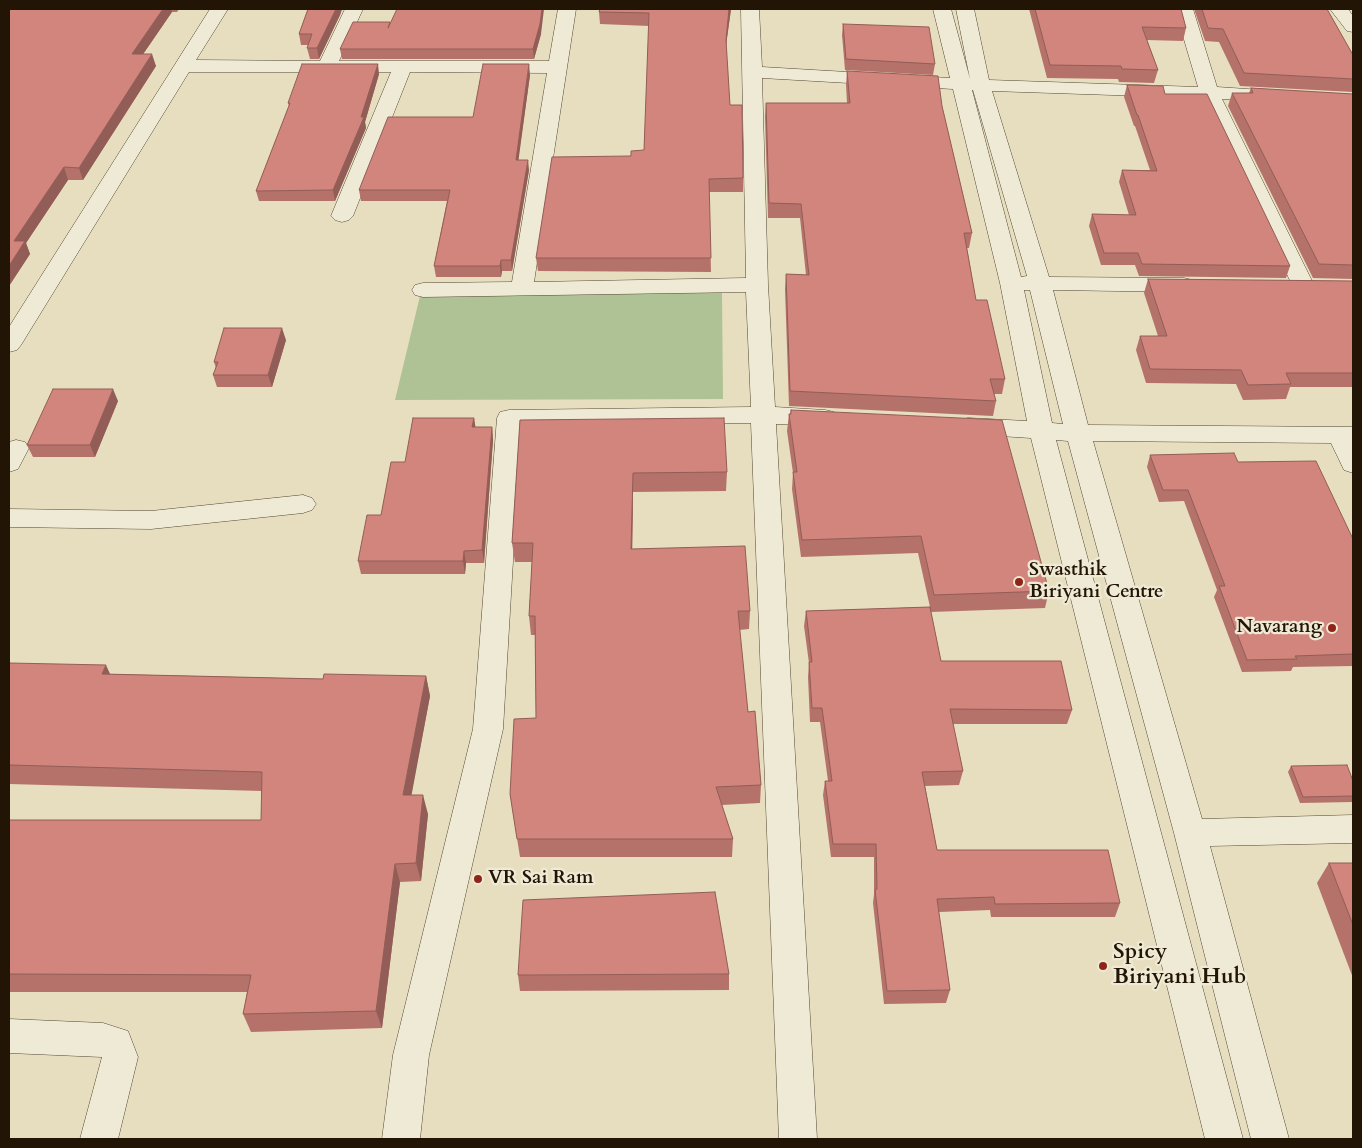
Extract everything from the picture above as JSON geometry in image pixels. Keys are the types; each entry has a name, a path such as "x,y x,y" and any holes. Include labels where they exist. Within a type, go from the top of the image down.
{"street":[{"path":"9,345 219,9"},
{"path":"327,66 354,9"},
{"path":"522,288 567,9"},
{"path":"750,9 757,285 798,1139"},
{"path":"942,9 971,84 1040,284 1078,433 1190,833 1270,1139"},
{"path":"965,9 971,84 1041,429 1224,1139"},
{"path":"1184,9 1209,92 1304,287"},
{"path":"1339,9 1353,27"},
{"path":"184,66 558,67"},
{"path":"342,216 403,66"},
{"path":"753,72 971,84 1286,96"},
{"path":"1011,283 1207,286"},
{"path":"423,290 757,285"},
{"path":"400,1139 411,1054 488,729 509,418 764,415 853,420"},
{"path":"942,424 1041,429 1078,433 1347,435 1353,464"},
{"path":"9,518 151,520 303,504"},
{"path":"1190,833 1353,828"},
{"path":"9,1036 103,1040 115,1043 120,1057 99,1139"}],"green space":[{"path":"722,292 723,399 395,400 420,296"}],"building":[{"path":"9,9 163,9 132,54 152,54 79,168 64,167 14,241 25,241 9,266"},
{"path":"308,9 336,9 317,48 307,48 312,34 299,34"},
{"path":"397,9 542,9 533,49 340,49 353,22 390,22 388,28"},
{"path":"600,9 729,9 726,40 730,105 742,105 743,178 709,179 711,258 536,258 552,157 631,156 631,151 644,150 649,13 599,12"},
{"path":"1035,9 1181,9 1186,28 1142,27 1158,70 1122,69 1121,66 1050,65"},
{"path":"1202,9 1327,9 1353,55 1353,79 1244,73 1223,29 1208,28"},
{"path":"843,24 929,27 935,64 846,59"},
{"path":"302,64 378,64 361,117 364,117 333,190 256,191 290,103 288,103"},
{"path":"483,64 529,64 516,160 528,160 511,260 501,260 500,266 434,266 450,190 359,190 388,117 473,117"},
{"path":"847,71 938,76 942,106 972,233 964,233 976,300 987,300 1005,379 990,379 996,401 790,391 786,274 809,275 801,204 769,203 766,103 850,103"},
{"path":"1127,85 1163,86 1165,94 1207,94 1290,266 1142,264 1138,253 1104,253 1092,214 1136,215 1122,170 1157,171"},
{"path":"1251,88 1353,94 1353,265 1319,264 1232,93 1253,93"},
{"path":"1148,279 1353,281 1353,373 1286,373 1291,384 1248,385 1241,370 1150,369 1140,336 1167,336"},
{"path":"224,328 282,328 268,375 213,375 218,362 214,362"},
{"path":"53,389 113,389 90,445 27,445"},
{"path":"791,410 1002,420 1049,591 934,595 921,536 802,540 793,472 797,472 789,414 791,414"},
{"path":"413,418 474,418 472,427 492,427 482,550 464,551 463,561 358,561 367,515 381,515 391,462 405,462"},
{"path":"724,418 727,472 633,473 631,549 745,546 750,611 738,611 748,712 755,711 761,785 716,787 733,839 517,839 510,794 514,719 536,718 535,616 529,616 533,543 512,543 520,420"},
{"path":"1234,453 1238,462 1316,461 1353,539 1353,654 1295,656 1297,659 1247,660 1219,586 1225,586 1188,490 1163,490 1150,455"},
{"path":"930,607 941,661 1061,661 1072,710 950,709 963,771 922,772 937,850 1108,850 1120,903 995,904 994,897 937,899 950,990 887,991 875,890 877,889 876,844 833,844 825,781 832,781 822,708 812,708 809,662 812,662 806,611"},
{"path":"9,663 106,665 102,674 323,679 324,674 426,676 403,795 423,795 416,863 395,864 376,1011 243,1014 251,975 9,974 9,820 261,820 262,772 9,765"},
{"path":"1347,765 1353,781 1353,796 1303,797 1291,766"},
{"path":"1329,863 1353,863 1353,925"},
{"path":"715,892 729,974 518,975 523,900"}],"place":[{"name":"Swasthik Biriyani Centre","path":"1019,582"},
{"name":"Navarang","path":"1332,628"},
{"name":"VR Sai Ram","path":"478,879"},
{"name":"Spicy Biriyani Hub","path":"1103,966"}]}
